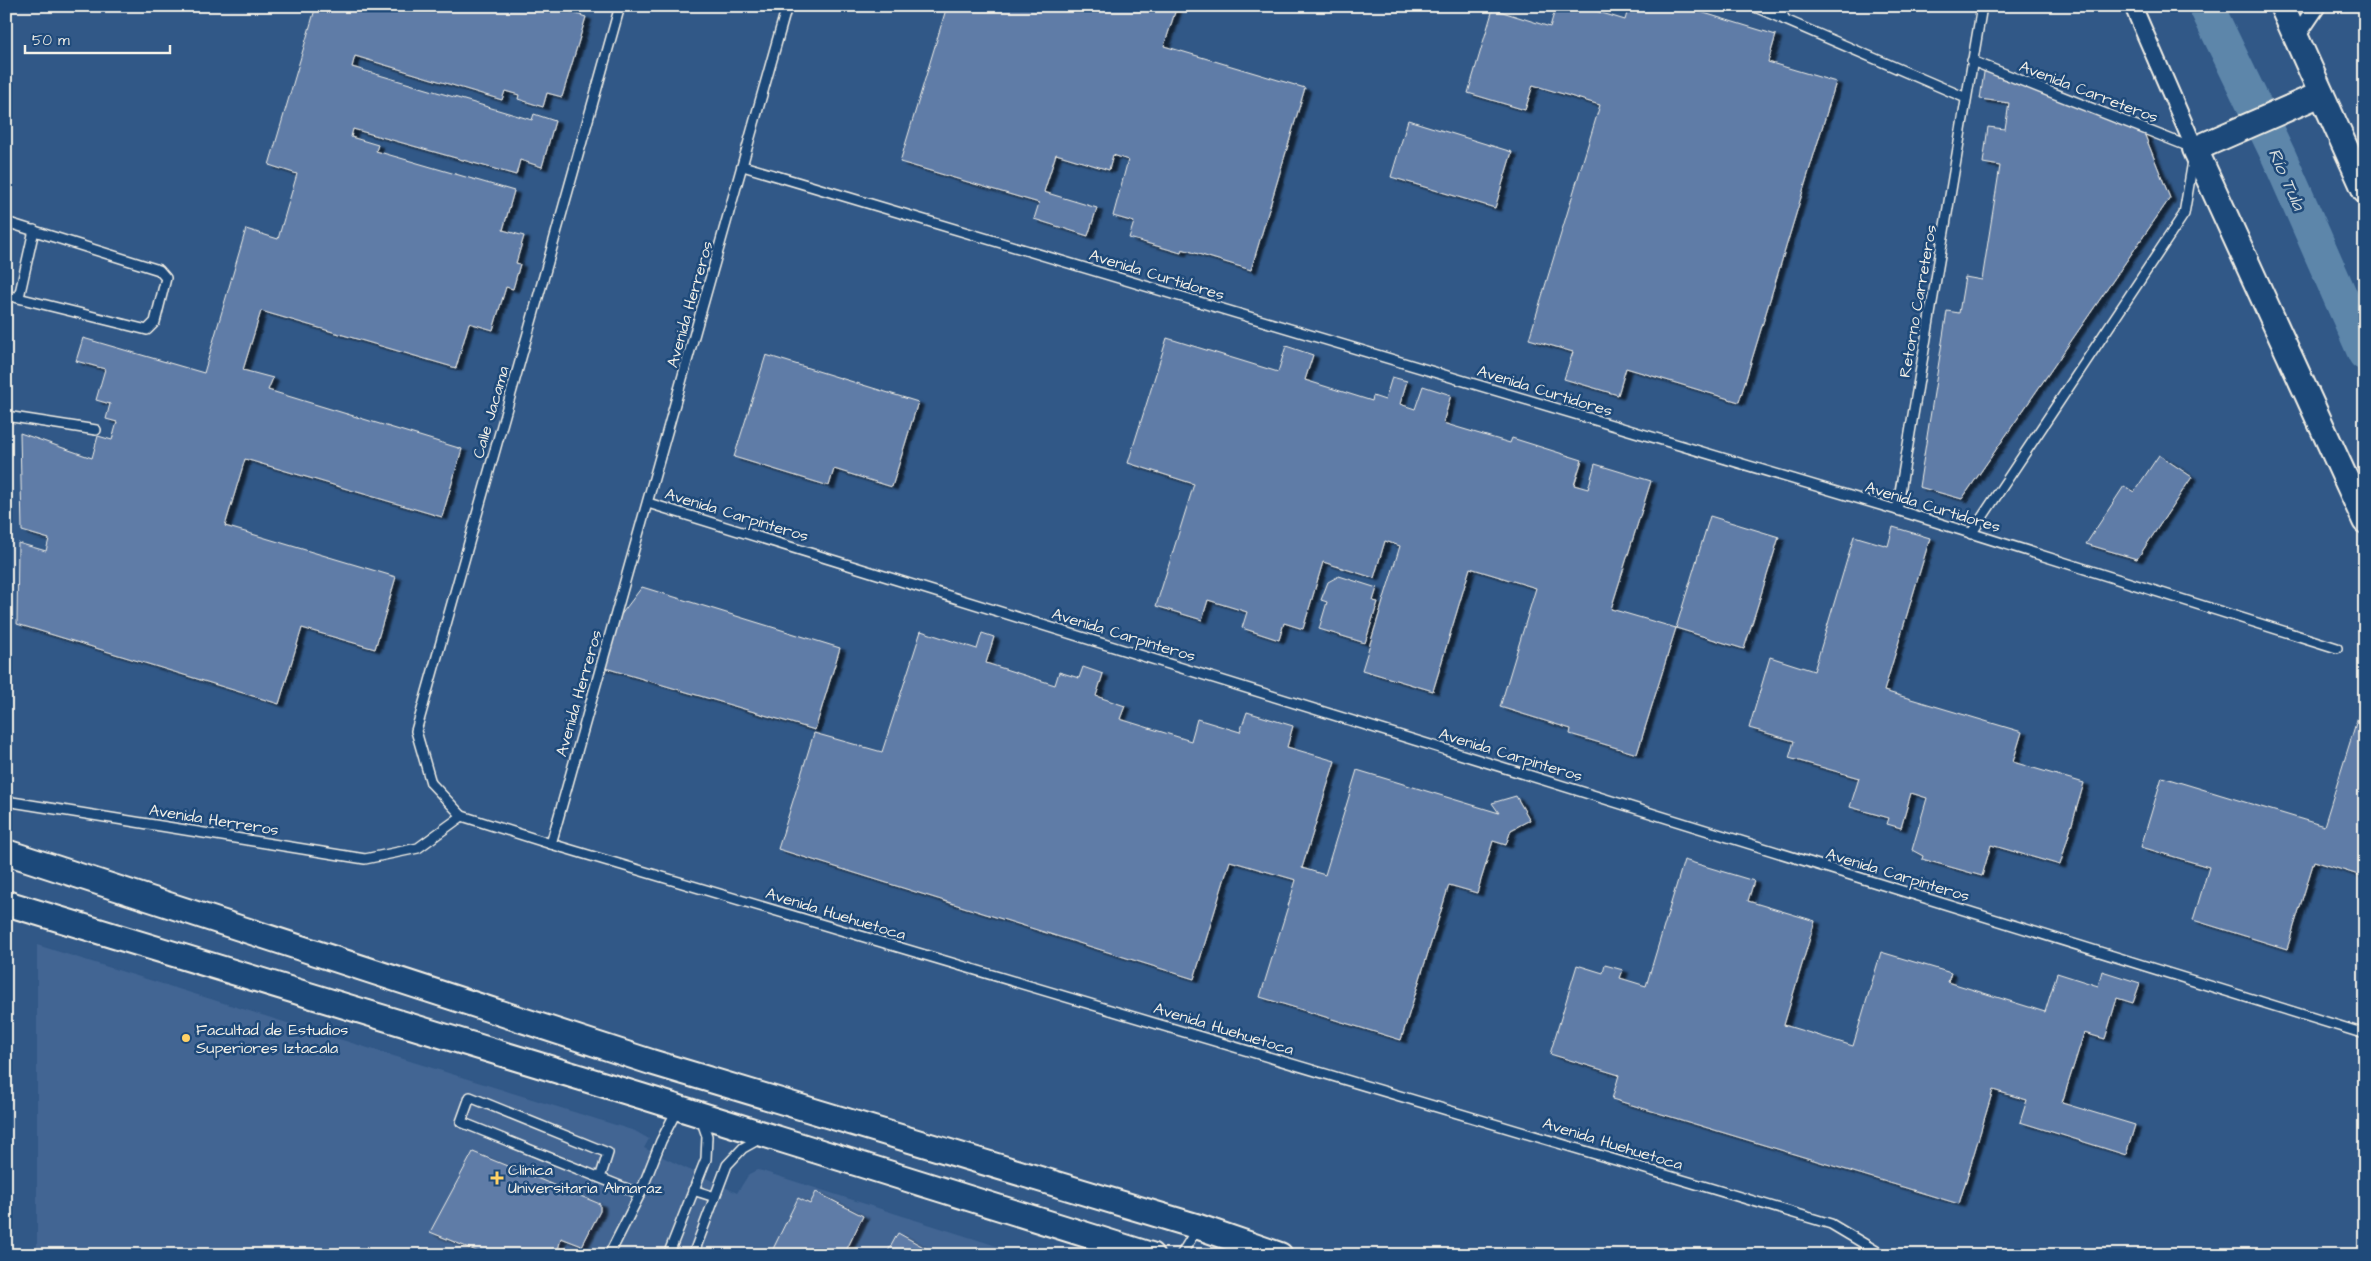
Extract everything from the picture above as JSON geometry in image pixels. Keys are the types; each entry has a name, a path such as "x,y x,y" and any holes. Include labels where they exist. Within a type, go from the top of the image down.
{"main road":[{"path":"2282,6 2296,37 2312,99 2351,150 2365,191"},
{"path":"2312,99 2201,147 2365,521"},
{"path":"6,852 651,1062 1199,1227 1280,1255"},
{"path":"6,903 641,1096 1150,1255"},
{"path":"641,1096 651,1062"}],"street":[{"path":"2133,6 2201,147"},
{"path":"2296,37 2317,6"}],"lane":[{"name":"Calle Jacama","path":"462,816 431,782 416,731 620,6"},
{"name":"Avenida Herreros","path":"551,844 744,166 787,6"},
{"path":"1753,6 1966,98"},
{"path":"1779,6 1785,20"},
{"name":"Retorno Carreteros","path":"1897,510 1982,6"},
{"name":"Avenida Carreteros","path":"1972,62 2201,147"},
{"path":"1972,534 2184,214 2201,147"},
{"name":"Avenida Curtidores","path":"744,166 1897,510 2337,648"},
{"path":"6,222 158,270 166,278 155,322 147,330 6,295"},
{"path":"20,297 34,230"},
{"path":"6,416 96,430"},
{"name":"Avenida Carpinteros","path":"648,503 2365,1034"},
{"name":"Avenida Herreros","path":"6,801 366,859 418,848 462,816"},
{"path":"462,816 551,844"},
{"name":"Avenida Huehuetoca","path":"551,844 1831,1224 1883,1255"},
{"path":"600,1178 608,1153 470,1097 460,1122 600,1178 640,1194"},
{"path":"609,1255 640,1194 662,1141 689,1111 708,1136 708,1148 668,1255"},
{"path":"693,1255 727,1165 743,1148 767,1136"},
{"path":"693,1190 715,1197"},
{"path":"1181,1255 1199,1227"}],"shaded area":[{"name":"Facultad de Estudios Superiores Iztacala","path":"37,945 635,1131 649,1139 644,1148 737,1193 749,1174 757,1170 762,1171 1025,1255 37,1255"}],"building":[{"path":"316,6 572,6 570,12 586,17 562,97 547,93 543,107 518,99 519,95 505,91 502,100 355,56 352,67 532,120 534,114 555,121 542,167 520,160 516,175 353,129 351,137 378,145 376,151 514,191 503,230 524,236 516,263 520,264 513,289 506,287 493,330 469,323 456,368 261,311 243,370 273,378 268,390 462,449 442,517 245,459 225,526 396,577 375,649 302,628 279,704 17,624 18,543 46,551 49,539 22,531 20,433 92,458 98,436 112,440 117,422 106,419 110,404 96,400 105,369 76,361 83,338 204,373 246,229 278,239 297,174 269,165"},
{"path":"947,6 1177,6 1164,46 1305,88 1251,270 1182,249 1181,253 1129,238 1134,222 1113,216 1128,160 1113,155 1109,170 1056,154 1044,192 1097,208 1088,236 1034,219 1039,203 900,162"},
{"path":"1556,6 1579,6 1625,20 1629,6 1681,6 1776,35 1768,62 1836,82 1739,402 1626,368 1618,395 1564,379 1573,352 1529,339 1600,105 1533,85 1525,110 1468,93 1493,9 1550,27"},
{"path":"1985,66 2142,128 2170,198 1962,499 1919,487 1947,311 1959,313 1965,277 1982,280 2000,166 1983,163 1988,127 2005,129 2009,103 1980,99"},
{"path":"1408,120 1512,152 1495,208 1391,177"},
{"path":"1167,338 1278,372 1286,346 1313,355 1305,380 1372,401 1373,396 1385,400 1392,377 1407,381 1400,404 1415,409 1423,386 1451,395 1443,423 1510,443 1512,438 1582,460 1574,485 1588,489 1595,464 1651,481 1611,609 1676,628 1637,754 1570,734 1571,729 1500,707 1536,588 1470,568 1433,691 1362,670 1400,546 1385,541 1374,578 1323,562 1303,629 1284,623 1279,640 1242,628 1247,612 1208,600 1202,620 1156,606 1194,484 1128,463"},
{"path":"766,355 918,402 892,487 834,469 829,486 734,457"},
{"path":"2159,455 2192,477 2137,559 2086,544 2124,486 2134,492"},
{"path":"1710,516 1779,537 1744,649 1676,628"},
{"path":"1893,527 1930,538 1884,691 2022,732 2013,762 2084,783 2060,865 1991,845 1982,876 1922,859 1923,856 1912,850 1927,798 1911,793 1901,828 1887,824 1889,818 1850,807 1859,778 1789,758 1794,741 1749,728 1770,657 1814,671 1854,536 1888,546"},
{"path":"1339,576 1377,588 1373,601 1378,602 1365,643 1319,629 1327,602 1321,600 1328,582"},
{"path":"642,587 840,648 815,730 602,667 617,620"},
{"path":"921,631 977,649 982,633 994,637 986,663 1055,685 1059,672 1079,678 1083,667 1103,674 1096,696 1125,706 1120,719 1191,741 1197,719 1240,732 1247,712 1293,726 1287,747 1335,761 1302,868 1325,875 1357,770 1499,813 1492,803 1516,796 1530,820 1511,830 1506,845 1493,841 1477,893 1449,885 1401,1040 1260,997 1296,880 1230,861 1194,979 778,849 814,733 882,752"},
{"path":"2360,710 2365,711 2365,877 2314,861 2287,949 2193,920 2209,867 2141,847 2162,777 2324,826"},
{"path":"1684,860 1754,881 1748,901 1815,921 1784,1025 1853,1046 1881,952 1951,973 1948,982 2045,1012 2057,973 2098,986 2102,971 2140,983 2133,1003 2117,998 2105,1039 2084,1033 2062,1103 2135,1125 2126,1155 2020,1122 2027,1100 1993,1090 1959,1204 1612,1099 1619,1075 1550,1054 1577,965 1603,973 1605,965 1623,970 1620,978 1646,986"},
{"name":"Clínica Universitaria Almaraz","path":"473,1152 600,1204 600,1211 582,1246 561,1238 558,1250 571,1255 486,1255 430,1232"},
{"path":"816,1192 863,1216 844,1255 770,1255 798,1198 810,1204"},
{"path":"898,1233 938,1255 886,1255"}],"waterway":[{"name":"Río Tula","path":"2206,6 2279,157 2365,353"}],"place":[{"name":"Facultad de Estudios Superiores Iztacala","path":"186,1038"},
{"name":"Clínica Universitaria Almaraz","path":"497,1178"}]}
